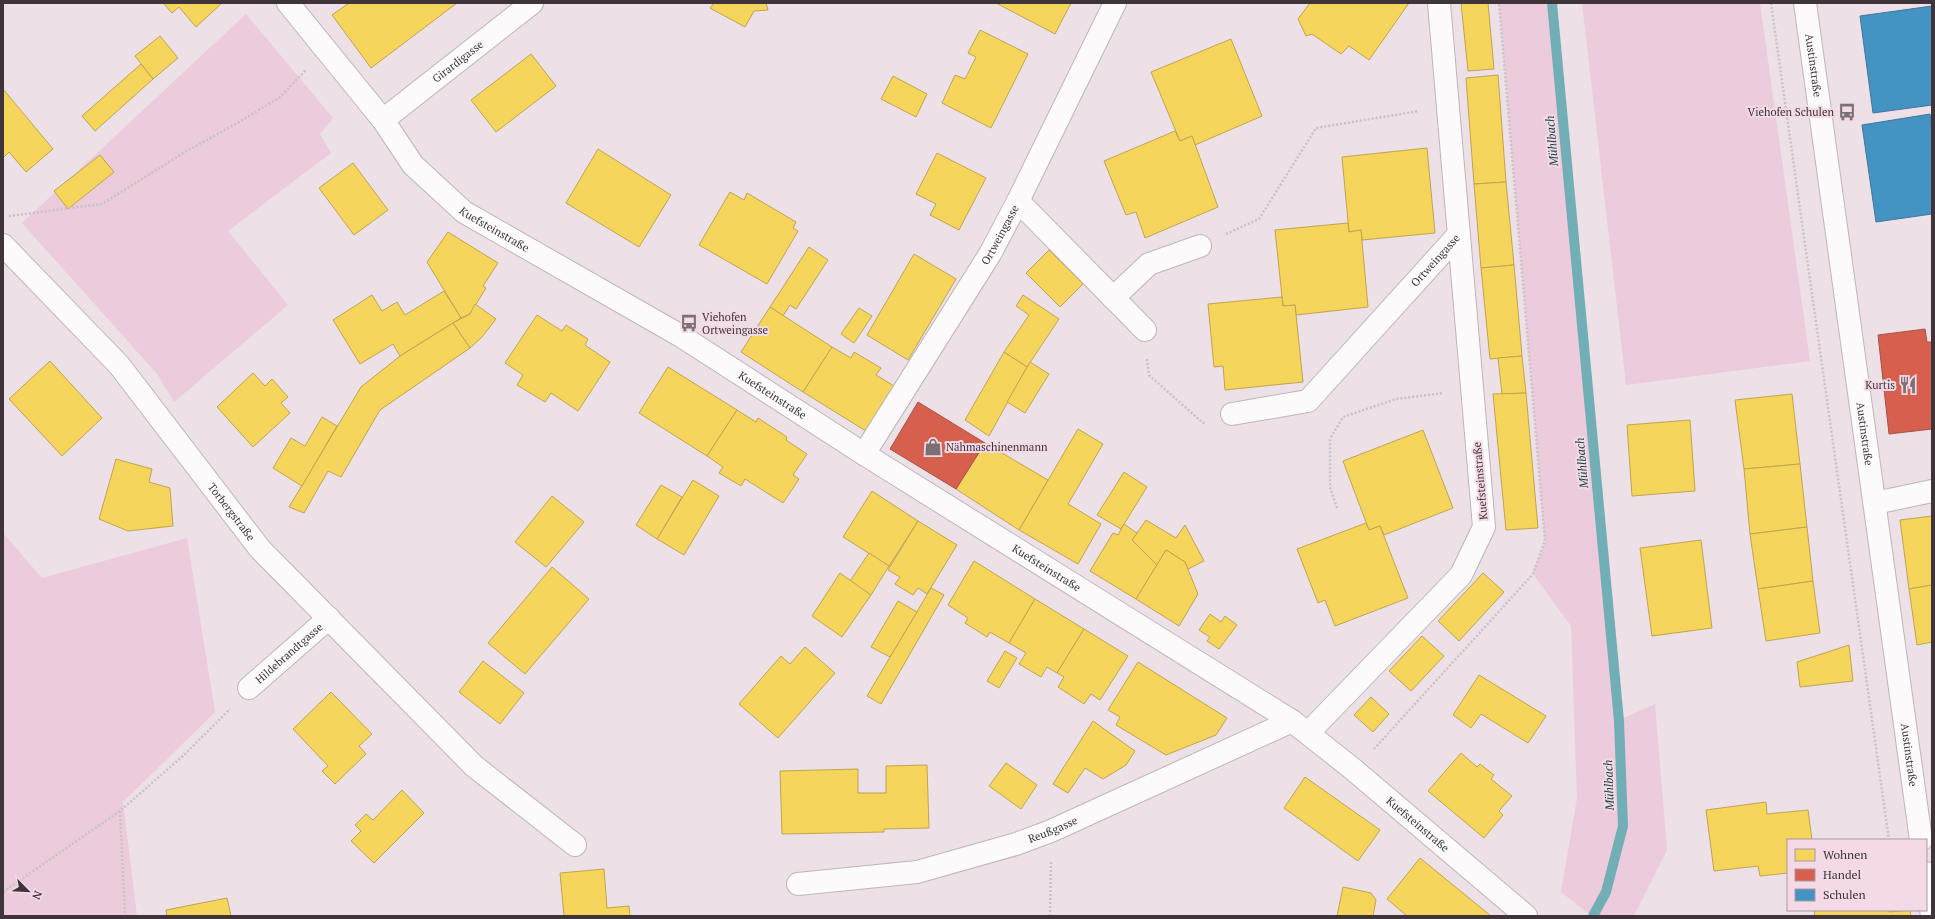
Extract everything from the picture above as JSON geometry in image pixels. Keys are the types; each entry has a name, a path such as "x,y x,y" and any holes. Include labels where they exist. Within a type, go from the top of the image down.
{"street":[{"name":"Kuefsteinstraße","path":"288,3 383,120 413,165 464,212 681,336 864,454 1300,727 1354,770 1526,916"},
{"name":"Girardigasse","path":"383,120 532,3"},
{"name":"Ortweingasse","path":"864,454 990,254 1018,201 1115,3"},
{"name":"Ortweingasse","path":"1232,414 1308,401 1459,234 1439,3"},
{"name":"Austinstraße","path":"1805,3 1922,839"},
{"path":"1018,201 1145,330"},
{"name":"Kuefsteinstraße","path":"1300,727 1461,575 1484,527 1459,234"},
{"name":"Torbergstraße","path":"3,245 119,366 260,549 474,766 575,846"},
{"path":"1113,298 1149,264 1200,246"},
{"path":"1875,503 1932,491"},
{"name":"Hildebrandtgasse","path":"250,688 329,618"},
{"name":"Reußgasse","path":"798,884 917,872 1016,844 1051,831 1300,727"},
{"path":"1927,880 1932,916"}],"path":[{"path":"1771,3 1889,839"},
{"path":"3,217 102,204 185,152 241,121 280,97 325,49"},
{"path":"1200,246 1259,219 1316,128 1447,106"},
{"path":"1145,330 1148,374 1203,423 1232,414"},
{"path":"1337,508 1330,487 1330,440 1343,417 1396,399 1472,390"},
{"path":"3,892 120,811 184,755 250,688"},
{"path":"120,811 125,916"},
{"path":"1050,916 1051,831"}],"shaded area":[{"path":"1499,3 1547,3 1619,720 1655,704 1667,850 1634,916 1592,916 1561,892 1577,798 1571,626 1533,574 1545,541"},
{"path":"1582,3 1760,3 1810,361 1626,385"},
{"path":"246,14 333,118 320,134 331,153 228,231 288,305 174,402 158,375 22,223"},
{"path":"3,533 42,578 187,538 215,712 123,802 137,916 3,916"}],"building: Wohnen":[{"path":"163,3 222,3 196,27 179,7 172,13"},
{"path":"349,3 457,3 371,68 332,15"},
{"path":"714,3 766,3 768,10 754,11 745,27 710,8"},
{"path":"996,3 1071,3 1055,34"},
{"path":"1310,3 1409,3 1369,60 1349,46 1341,54 1312,34 1306,36 1298,19"},
{"path":"1461,3 1488,3 1494,69 1468,71"},
{"path":"980,30 1028,54 991,128 942,103 955,75 965,79 976,57 968,53"},
{"path":"160,36 178,58 153,79 135,56"},
{"path":"1231,39 1262,116 1195,145 1192,136 1180,141 1151,72"},
{"path":"531,54 556,86 496,132 471,100"},
{"path":"141,64 153,79 95,131 82,116"},
{"path":"1498,75 1506,182 1474,184 1466,78"},
{"path":"893,76 927,94 916,117 881,99"},
{"path":"3,89 53,149 26,172 9,152 3,158"},
{"path":"1175,131 1180,141 1192,136 1218,207 1145,238 1136,212 1126,215 1104,161"},
{"path":"1427,148 1435,233 1362,240 1361,230 1349,232 1342,157"},
{"path":"598,149 671,195 639,247 566,203"},
{"path":"937,153 986,178 959,230 930,215 936,204 916,194"},
{"path":"100,155 114,172 68,209 54,191"},
{"path":"353,163 388,210 354,235 319,188"},
{"path":"1506,182 1514,265 1481,268 1474,184"},
{"path":"730,192 744,200 747,193 796,222 793,228 798,231 767,284 699,245"},
{"path":"1348,223 1349,232 1361,230 1368,307 1296,315 1295,305 1283,306 1275,230"},
{"path":"448,232 498,263 483,286 486,288 470,314 461,318 427,262"},
{"path":"809,247 828,260 796,309 790,305 783,316 770,307"},
{"path":"1049,250 1083,284 1060,307 1026,273"},
{"path":"914,254 956,279 908,360 867,335"},
{"path":"1514,265 1522,356 1490,359 1481,268"},
{"path":"444,291 461,318 400,356 393,344 360,364 333,320 372,295 382,311 397,302 405,315"},
{"path":"1023,295 1059,319 1027,367 1004,352 1029,315 1016,306"},
{"path":"1282,297 1283,306 1295,305 1303,382 1225,390 1223,366 1214,367 1208,304"},
{"path":"475,304 496,319 482,337 470,348 453,323 470,314"},
{"path":"770,307 832,347 803,392 741,352"},
{"path":"859,308 872,316 854,343 841,334"},
{"path":"537,315 562,331 566,325 588,339 585,345 610,362 578,411 551,393 545,402 517,385 523,375 505,363"},
{"path":"453,323 470,348 380,410 341,477 328,471 304,513 289,507 361,387 400,356"},
{"path":"832,347 851,358 854,352 881,368 876,375 894,386 866,431 803,392"},
{"path":"1004,352 1027,367 989,436 965,420"},
{"path":"1522,356 1526,393 1502,394 1498,358"},
{"path":"50,361 102,418 62,456 9,399"},
{"path":"1030,362 1049,374 1025,413 1007,402"},
{"path":"668,367 737,410 707,456 639,413"},
{"path":"253,373 265,386 272,379 288,397 281,403 290,413 253,447 217,407"},
{"path":"1526,393 1538,528 1506,530 1493,394"},
{"path":"1792,394 1800,464 1744,469 1735,400"},
{"path":"737,410 756,422 758,418 787,437 786,440 807,454 793,475 799,479 783,503 745,479 741,486 719,473 723,467 707,456"},
{"path":"322,417 337,426 302,486 273,468 291,438 305,446"},
{"path":"1690,420 1695,491 1632,496 1627,425"},
{"path":"1078,429 1103,444 1068,504 1101,524 1078,564 1019,530"},
{"path":"1423,430 1453,508 1384,535 1380,526 1369,530 1343,461"},
{"path":"985,443 1048,480 1019,530 956,489"},
{"path":"116,459 152,469 149,482 170,488 173,526 128,531 99,519"},
{"path":"1800,464 1807,527 1750,534 1744,469"},
{"path":"1124,472 1147,487 1121,529 1097,515"},
{"path":"693,480 719,496 684,555 657,539"},
{"path":"661,485 682,497 657,539 636,525"},
{"path":"872,491 918,521 889,566 843,537"},
{"path":"552,496 584,522 546,567 515,542"},
{"path":"1932,516 1932,585 1909,589 1900,520"},
{"path":"1146,520 1176,538 1185,525 1204,561 1188,569 1185,562 1166,550 1157,565 1132,540"},
{"path":"918,521 957,545 927,594 918,588 913,595 895,584 900,577 888,570"},
{"path":"1366,523 1369,530 1380,526 1408,598 1335,626 1325,600 1318,603 1297,549"},
{"path":"1124,524 1137,533 1132,540 1157,565 1136,599 1090,571 1113,533 1118,535"},
{"path":"1807,527 1813,581 1758,589 1750,534"},
{"path":"1701,540 1712,628 1652,636 1640,548"},
{"path":"1166,550 1185,562 1198,594 1179,626 1136,599"},
{"path":"869,553 889,566 871,595 850,581"},
{"path":"974,561 1035,599 1009,643 990,632 987,637 965,623 968,618 948,605"},
{"path":"552,567 589,599 525,674 488,643"},
{"path":"840,573 871,595 842,637 812,616"},
{"path":"1483,573 1504,592 1459,641 1438,621"},
{"path":"1813,581 1820,633 1766,641 1758,589"},
{"path":"1932,585 1932,642 1917,645 1909,589"},
{"path":"931,588 944,595 881,704 867,696"},
{"path":"1035,599 1084,629 1057,673 1047,667 1041,677 1019,664 1026,653 1009,643"},
{"path":"898,601 917,612 890,657 871,647"},
{"path":"1210,614 1221,622 1225,616 1237,625 1219,649 1207,641 1210,637 1199,630"},
{"path":"1084,629 1128,656 1100,700 1091,694 1084,704 1058,687 1064,677 1057,673"},
{"path":"1422,636 1444,656 1411,691 1389,671"},
{"path":"1849,645 1853,681 1800,687 1797,662"},
{"path":"805,647 835,673 778,738 739,704 781,656 790,664"},
{"path":"1005,651 1017,658 999,688 987,681"},
{"path":"483,661 524,693 500,724 459,692"},
{"path":"1138,662 1227,718 1216,735 1166,755 1116,725 1120,717 1108,710"},
{"path":"1479,675 1546,716 1528,743 1481,714 1471,728 1453,715"},
{"path":"331,692 372,734 359,746 366,754 335,784 322,771 328,766 293,729"},
{"path":"1371,697 1389,714 1373,732 1354,715"},
{"path":"1093,721 1135,751 1126,765 1103,779 1085,768 1068,793 1053,784"},
{"path":"1461,753 1477,767 1480,764 1494,775 1491,779 1512,796 1499,811 1503,815 1484,838 1428,791"},
{"path":"1006,763 1037,785 1021,809 989,786"},
{"path":"927,765 929,828 884,829 884,832 782,834 780,771 858,769 858,793 886,793 886,766"},
{"path":"1305,777 1380,830 1358,861 1284,808"},
{"path":"402,790 424,813 374,863 351,841 361,831 355,825 366,814 373,820"},
{"path":"1766,802 1767,814 1808,810 1812,839 1787,839 1787,873 1760,876 1758,866 1714,871 1706,810"},
{"path":"1420,858 1491,916 1407,916 1387,899"},
{"path":"604,869 607,908 629,906 630,916 564,916 560,873"},
{"path":"1343,887 1371,893 1376,900 1373,916 1337,916"},
{"path":"227,898 231,916 167,916 166,910"},
{"path":"1814,911 1910,911 1911,916 1815,916"}],"building: Handel":[{"name":"Kurtis","path":"1925,329 1927,342 1932,342 1932,429 1889,434 1878,335"},
{"path":"918,402 985,443 956,489 890,449"}],"building: Schulen":[{"path":"1932,6 1932,105 1873,113 1860,16"},
{"path":"1930,114 1932,129 1932,214 1876,222 1862,125"}],"waterway":[{"name":"Mühlbach","path":"1552,3 1619,721 1623,826 1606,892 1593,916"}],"place":[{"name":"Viehofen Schulen","path":"1847,112"},
{"name":"Viehofen Ortweingasse","path":"689,323"},
{"name":"Kurtis","path":"1908,385"},
{"name":"Nähmaschinenmann","path":"933,447"}]}
